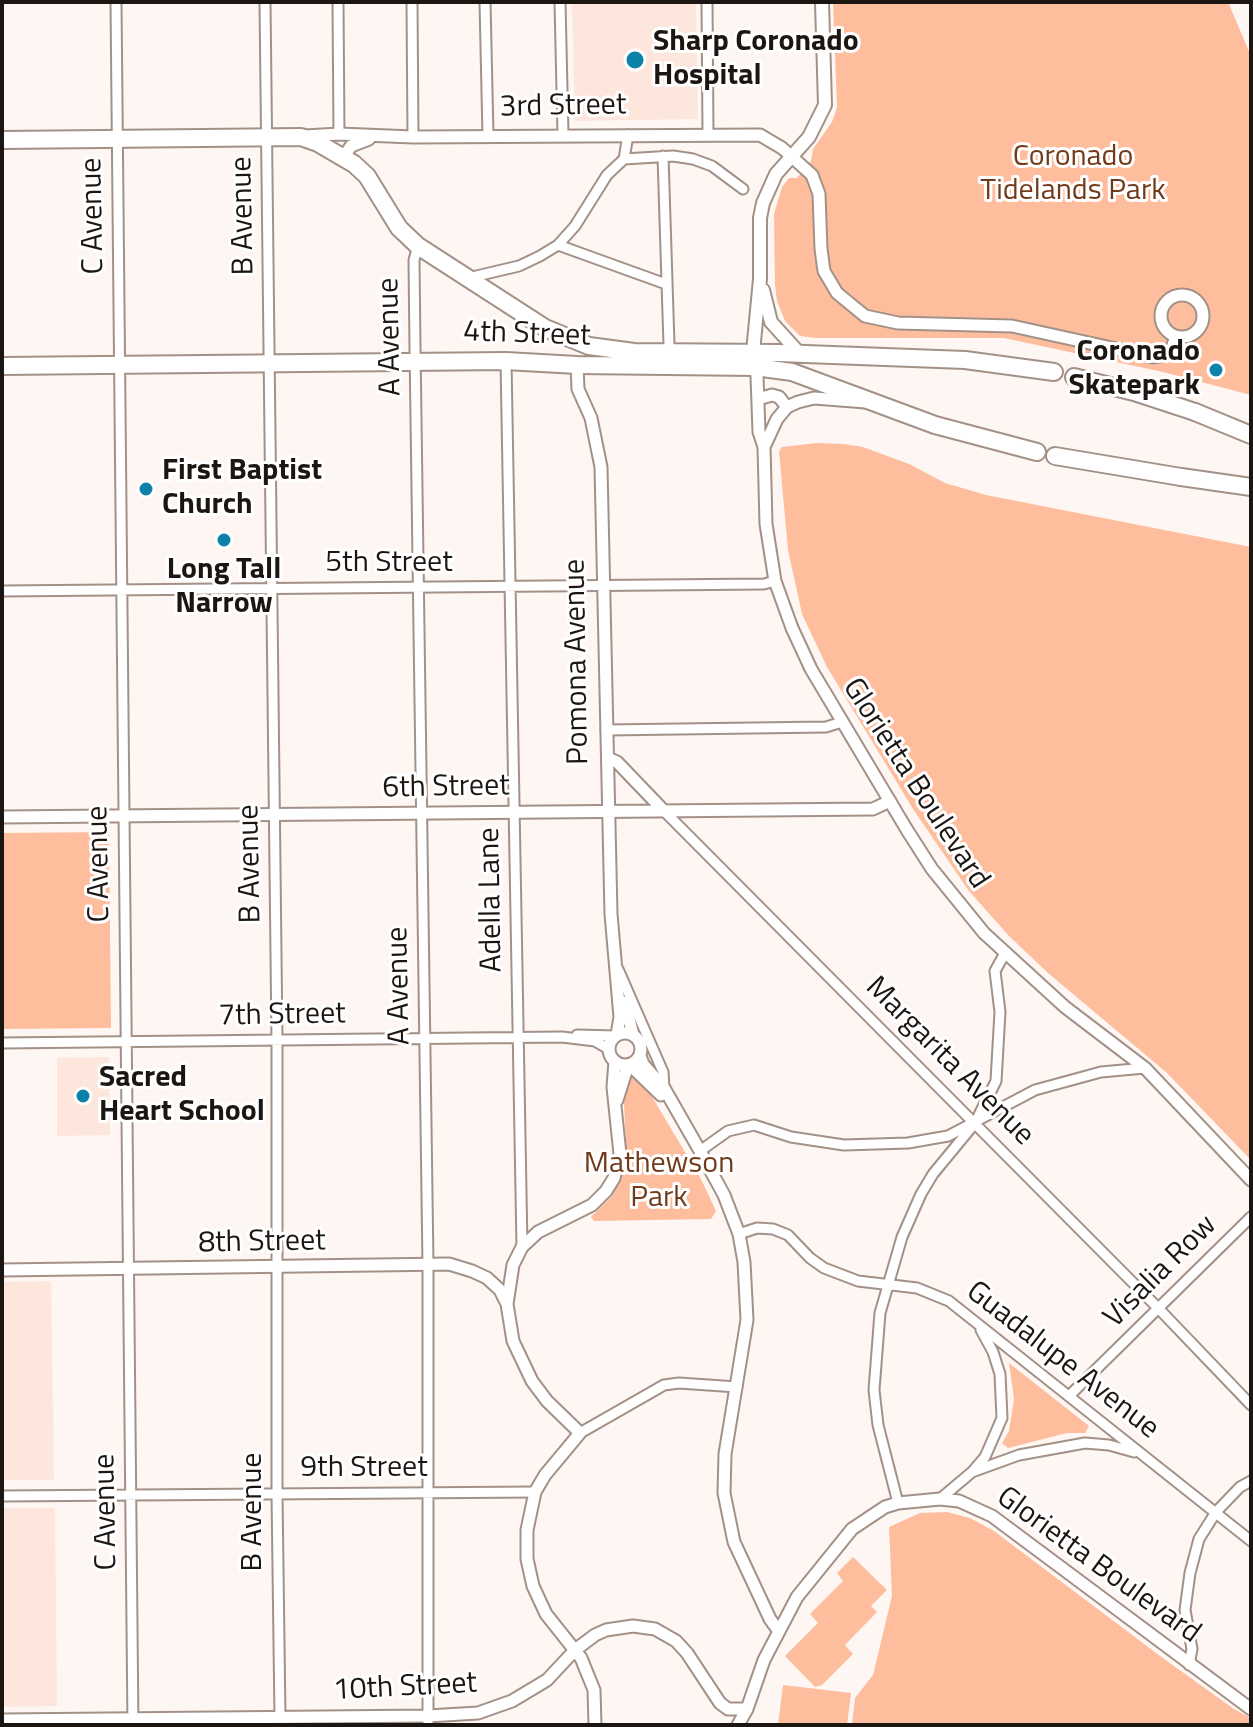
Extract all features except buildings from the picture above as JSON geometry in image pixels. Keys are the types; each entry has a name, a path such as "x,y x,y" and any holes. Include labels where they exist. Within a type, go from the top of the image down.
{"highway":[{"name":"3rd Street","path":"2,140 301,137"},
{"path":"301,137 318,143 367,176 399,228 418,246 559,336 589,346 634,352 754,359"},
{"name":"4th Street","path":"2,366 416,361 577,365 754,359 800,354 965,360 1054,372"},
{"name":"4th Street","path":"754,359 935,425 1037,452"},
{"path":"1074,377 1134,392 1251,435"},
{"path":"1055,456 1251,487"}],"main road":[{"name":"Glorietta Boulevard","path":"754,359 763,203 776,174 809,137 825,105 822,2"},
{"name":"Glorietta Boulevard","path":"760,279 771,322 800,354"}],"street":[{"name":"C Avenue","path":"116,2 133,1722"},
{"name":"B Avenue","path":"265,2 279,1267 277,1494 280,1721"},
{"path":"338,2 339,134"},
{"path":"412,2 413,137"},
{"path":"485,2 488,136"},
{"path":"560,2 563,135"},
{"path":"707,2 708,134"},
{"name":"3rd Street","path":"301,137 339,134 413,137 760,135 812,175 819,194 822,261 829,282 845,302 865,316 898,323 1012,326 1153,357 1170,354 1176,336"},
{"path":"468,278 519,266 558,245 575,226 607,175 624,159 628,135"},
{"path":"347,161 351,146 377,136"},
{"path":"624,159 663,156 693,159 712,166 743,189"},
{"path":"663,156 669,345"},
{"path":"558,245 666,284"},
{"name":"A Avenue","path":"418,246 414,260 428,1265 428,1720"},
{"name":"Glorietta Boulevard","path":"754,359 759,432 764,447 766,524 775,581 804,655 842,722 941,882 984,933 1065,1007 1145,1068 1251,1180"},
{"name":"Adella Lane","path":"506,361 522,1247"},
{"name":"Pomona Avenue","path":"577,365 578,389 599,447 606,730 620,1017 617,1036 609,1049"},
{"path":"758,399 772,395 779,397 787,407 814,398 872,402"},
{"name":"Glorietta Boulevard","path":"764,447 772,426 787,407"},
{"name":"5th Street","path":"2,591 764,584 775,581"},
{"path":"606,730 826,727 842,722"},
{"name":"Margarita Avenue","path":"608,758 617,762 1251,1405"},
{"name":"6th Street","path":"2,817 873,809 890,801"},
{"path":"898,1503 884,1455 874,1390 876,1343 887,1284 902,1237 921,1194 933,1174 975,1123 996,1081 1000,1012 995,971 1005,953"},
{"path":"615,962 633,1035 640,1042 643,1064 664,1088"},
{"name":"Pomona Avenue","path":"615,962 664,1076 664,1088 724,1195 739,1234 747,1320 725,1454 724,1493 734,1542 748,1577 778,1630"},
{"path":"617,1036 633,1035"},
{"name":"7th Street","path":"2,1043 617,1036"},
{"name":"7th Street","path":"562,1037 595,1041 609,1049"},
{"path":"580,1433 547,1401 532,1381 513,1341 507,1304 513,1265 522,1247 538,1232 592,1205 614,1178 620,1154 613,1087 615,1061 609,1049"},
{"path":"616,1109 629,1065 640,1056"},
{"path":"615,1061 629,1065 676,1112"},
{"path":"700,1151 728,1131 754,1125 791,1137 864,1146 948,1136 1035,1090 1101,1072 1145,1068"},
{"name":"Visalia Row","path":"1070,1395 1251,1217"},
{"name":"Guadalupe Avenue","path":"739,1234 757,1228 773,1229 788,1235 824,1268 858,1281 930,1291 966,1312 1251,1541"},
{"name":"8th Street","path":"2,1270 449,1264 472,1271 498,1287 507,1304"},
{"path":"940,1499 985,1457 1002,1418 1003,1397 993,1352 980,1328 966,1312"},
{"path":"595,1725 594,1690 575,1650 546,1614 533,1586 527,1559 527,1530 535,1492 569,1443 580,1433 664,1385 679,1383 737,1387"},
{"path":"972,1472 1019,1455 1085,1443 1109,1445 1141,1454"},
{"path":"1189,1665 1192,1649 1185,1610 1199,1539 1216,1512 1240,1487 1251,1481"},
{"name":"9th Street","path":"2,1496 535,1492"},
{"name":"Glorietta Boulevard","path":"738,1725 778,1630 797,1597 852,1529 873,1513 898,1503 940,1499 959,1501 992,1516 1251,1709"},
{"name":"10th Street","path":"2,1720 428,1720 478,1713 512,1701 547,1680 575,1650 606,1630 633,1626 655,1629 676,1641 720,1703 728,1709 747,1709"},
{"path":"747,1709 747,1725"}],"shaded area":[{"name":"Sharp Coronado Hospital","path":"572,2 696,2 698,119 575,121"},
{"name":"Sacred Heart School","path":"109,1057 110,1135 57,1136 57,1058"},
{"path":"51,1281 54,1480 5,1480 2,1477 2,1282"},
{"path":"2,1508 55,1508 57,1706 2,1707"}],"green space":[{"name":"Coronado Tidelands Park","path":"833,2 1228,2 1251,56 1251,395 1163,372 1004,338 800,336 785,321 777,301 774,214 782,187 789,178 797,178 811,161 813,149 832,122 837,107"},
{"path":"817,443 863,447 909,464 945,483 986,495 1251,547 1251,1160 1167,1073 1048,973 1009,936 969,891 913,809 827,667 802,614 788,550 779,452 782,447"},
{"path":"109,832 111,1028 2,1029 2,833"},
{"name":"Mathewson Park","path":"631,1072 652,1090 651,1095 701,1179 716,1211 711,1219 594,1221 591,1217 612,1196 622,1175 626,1145 624,1104 621,1101"},
{"path":"1009,1363 1089,1426 1085,1433 1067,1433 1008,1448 1002,1443 1009,1431 1014,1399"},
{"path":"947,1512 970,1518 994,1531 1160,1656 1251,1718 1251,1725 852,1725 855,1698 873,1675 892,1596 889,1527 920,1513"},
{"path":"853,1557 887,1590 871,1606 877,1612 845,1645 853,1654 822,1685 815,1687 785,1656 818,1623 810,1614 843,1581 837,1573"},
{"path":"783,1685 851,1693 847,1725 778,1725"}],"place":[{"name":"Sharp Coronado Hospital","path":"635,60"},
{"name":"Coronado Skatepark","path":"1216,370"},
{"name":"First Baptist Church","path":"146,489"},
{"name":"Long Tall Narrow","path":"224,540"},
{"name":"Sacred Heart School","path":"83,1096"}]}
